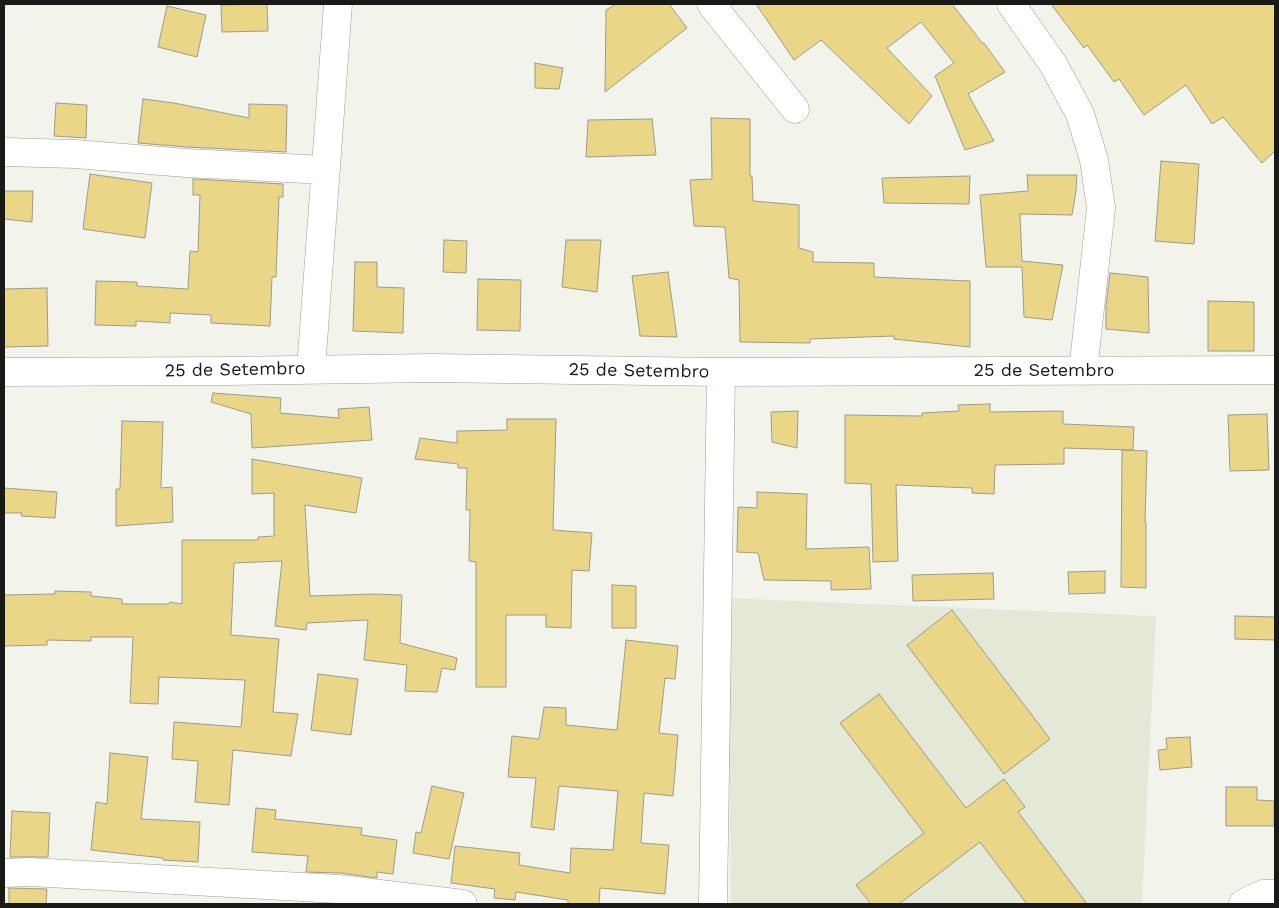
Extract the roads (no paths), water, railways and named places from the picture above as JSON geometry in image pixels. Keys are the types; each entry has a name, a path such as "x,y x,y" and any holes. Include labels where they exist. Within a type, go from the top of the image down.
{"street":[{"path":"311,369 338,4"},
{"path":"711,4 795,109"},
{"path":"1010,4 1053,64 1080,114 1094,160 1101,208 1083,370"},
{"path":"4,152 75,154 326,170"},
{"name":"25 de Setembro","path":"4,372 432,368 721,372 1275,370"},
{"path":"713,904 721,372"},
{"path":"4,873 30,872 338,889 463,904"},
{"path":"1243,904 1263,894 1275,894"}]}
